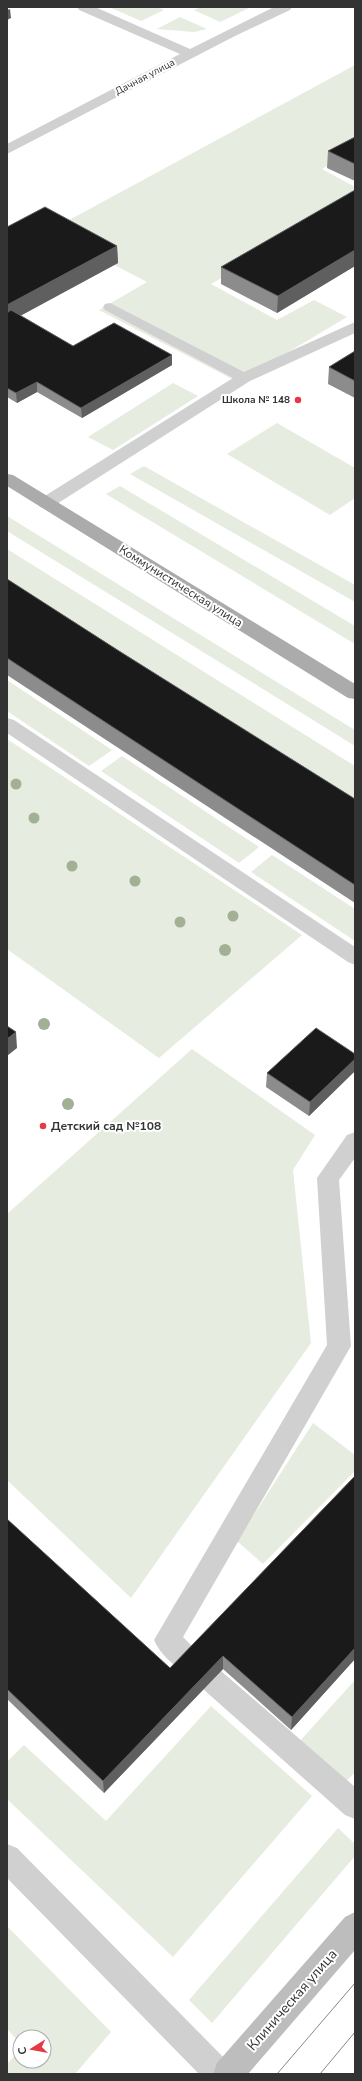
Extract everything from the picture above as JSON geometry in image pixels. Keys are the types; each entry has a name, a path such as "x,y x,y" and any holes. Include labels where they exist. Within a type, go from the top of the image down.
{"main road":[{"name":"Коммунистическая улица","path":"7,479 355,693"}],"street":[{"path":"84,7 191,54"},
{"name":"Дачная улица","path":"7,150 191,54 285,7"},
{"name":"Клиническая улица","path":"228,2074 355,1927"}],"lane":[{"path":"110,307 244,378"},
{"path":"46,503 244,378 355,326"},
{"path":"7,724 355,957"},
{"path":"189,1661 167,1640 339,1346 328,1178 355,1141"},
{"path":"212,1680 355,1805"},
{"path":"7,1858 220,2074"}],"shaded area":[{"path":"109,7 157,7 164,10 141,21"},
{"path":"201,7 251,7 220,22 194,10"},
{"path":"180,17 207,29 194,32 157,29"},
{"path":"355,65 355,150 322,169 355,187 355,201 211,284 277,320 314,300 347,317 238,382 99,310 147,282 49,231"},
{"path":"173,383 198,396 113,450 88,437"},
{"path":"277,423 355,468 355,498 330,515 227,454"},
{"path":"144,466 355,585 355,602 130,474"},
{"path":"120,486 355,626 355,644 106,494"},
{"path":"7,516 355,730 355,746 7,531"},
{"path":"7,549 355,766 355,809 7,587"},
{"path":"7,680 112,750 89,766 7,711"},
{"path":"7,739 302,935 159,1058 7,949"},
{"path":"122,756 259,847 239,863 101,771"},
{"path":"272,855 355,909 355,941 251,872"},
{"path":"192,1049 315,1135 293,1170 311,1343 131,1598 7,1480 7,1214"},
{"path":"313,1423 355,1455 355,1471 263,1564 237,1541"},
{"path":"355,1680 355,1772 344,1784 300,1741"},
{"path":"211,1706 312,1796 173,1957 7,1799 7,1762 24,1745 106,1821"},
{"path":"338,1828 355,1844 355,1856 212,2023 189,2000"},
{"path":"7,1926 111,2032 75,2074 7,2074 7,2064 12,2059 12,2069 52,2069 52,2029 12,2029 12,2034 7,2029"}],"building":[{"path":"355,137 355,164 328,151"},
{"path":"355,190 355,250 278,296 221,267"},
{"path":"45,207 117,246 7,305 7,227"},
{"path":"11,310 73,346 114,323 172,355 81,408 37,382 16,393 7,388 7,313"},
{"path":"355,351 355,381 329,367"},
{"path":"7,579 355,799 355,885 7,658"},
{"path":"7,1026 16,1032 7,1039"},
{"path":"316,1028 355,1054 355,1059 310,1102 267,1073"},
{"path":"355,1476 355,1648 292,1717 223,1656 103,1781 7,1689 7,1519 170,1668"}],"tram line":[{"path":"277,2074 355,1983"},
{"path":"320,2074 355,2032"}],"place":[{"name":"Школа № 148","path":"298,400"},
{"name":"Детский сад №108","path":"43,1126"}]}
